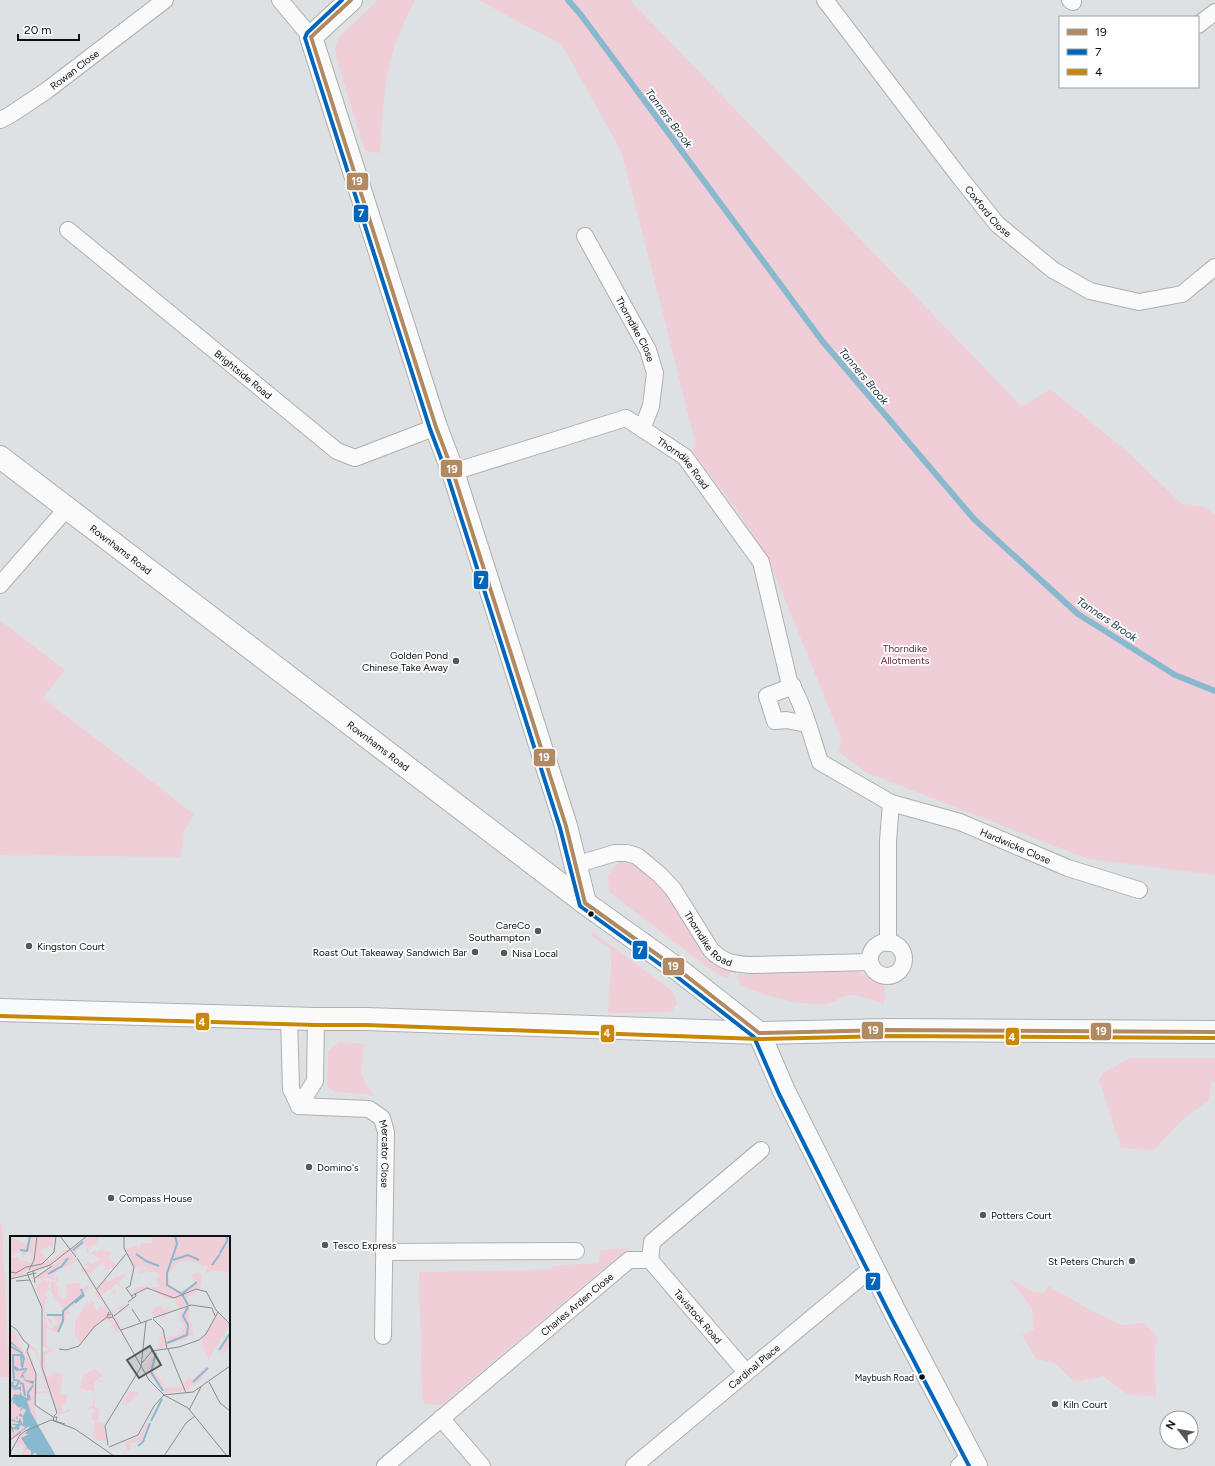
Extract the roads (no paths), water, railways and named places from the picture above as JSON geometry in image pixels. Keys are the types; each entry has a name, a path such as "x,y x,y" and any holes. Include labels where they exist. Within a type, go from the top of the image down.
{"street":[{"name":"Rowan Close","path":"0,120 46,91 165,0"},
{"path":"280,0 311,37 436,426 453,472 566,826 585,903"},
{"path":"311,37 351,0"},
{"name":"Coxford Close","path":"825,0 997,224 1053,270 1090,291 1139,302 1182,294 1215,267"},
{"path":"1199,24 1215,12"},
{"name":"Brightside Road","path":"68,230 337,451 355,458 436,426"},
{"name":"Thorndike Close","path":"584,236 648,350 655,373 651,406 642,429"},
{"name":"Thorndike Road","path":"453,472 626,418 685,457 761,562 789,681 807,724 820,762 891,803"},
{"name":"Rownhams Road","path":"0,457 585,903 680,971 759,1033"},
{"path":"0,585 67,508"},
{"path":"792,686 767,696 775,721 786,720 807,724"},
{"path":"888,942 888,841 891,803"},
{"name":"Hardwicke Close","path":"891,803 960,822 1068,868 1139,890"},
{"name":"Thorndike Road","path":"575,865 615,853 627,853 637,856 660,875 673,889 711,950 719,958 738,965 870,962"},
{"path":"888,942 898,946 904,959 903,966 899,972 892,976 884,976 875,971 870,962 874,949 881,943 888,942"},
{"path":"0,1010 316,1019 374,1019 759,1033 888,1030 1215,1032"},
{"path":"289,1018 291,1090 299,1106"},
{"path":"299,1106 315,1081 316,1019"},
{"path":"759,1033 784,1091 874,1267 969,1462"},
{"name":"Mercator Close","path":"299,1106 369,1109 382,1118 386,1132 383,1336"},
{"path":"650,1260 652,1242 761,1150"},
{"path":"384,1252 576,1252"},
{"name":"Charles Arden Close","path":"384,1466 629,1260 650,1260"},
{"name":"Tavistock Road","path":"650,1260 746,1372"},
{"name":"Cardinal Place","path":"634,1466 874,1267"},
{"path":"441,1418 482,1466"}],"waterway":[{"name":"Tanners Brook","path":"568,0 581,15 823,342 974,519 1078,614 1175,675 1215,691"}],"place":[{"name":"Golden Pond Chinese Take Away","path":"456,661"},
{"name":"CareCo Southampton","path":"538,931"},
{"name":"Kingston Court","path":"29,946"},
{"name":"Roast Out Takeaway Sandwich Bar","path":"475,952"},
{"name":"Nisa Local","path":"504,953"},
{"name":"Domino's","path":"309,1167"},
{"name":"Compass House","path":"111,1198"},
{"name":"Potters Court","path":"983,1215"},
{"name":"Tesco Express","path":"325,1245"},
{"name":"St Peters Church","path":"1132,1261"},
{"name":"Maybush Road","path":"922,1377"},
{"name":"Kiln Court","path":"1055,1404"}],"park label":[{"name":"Thorndike Allotments","path":"905,654"}]}
